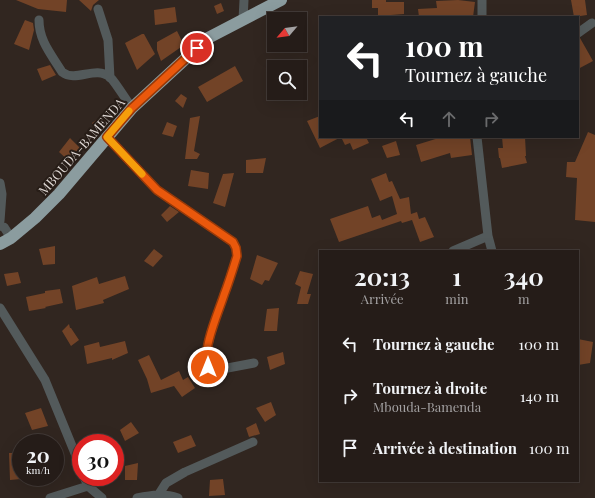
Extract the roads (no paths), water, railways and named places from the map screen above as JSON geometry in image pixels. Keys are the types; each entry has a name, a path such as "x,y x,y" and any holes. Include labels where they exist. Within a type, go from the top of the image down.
{"highway":[{"name":"MBOUDA-BAMENDA","path":"0,244 11,238 35,218 59,194 132,108 208,38 281,0"}],"street":[{"path":"243,20 244,0"},
{"path":"482,0 482,16"},
{"path":"98,9 108,40 110,78"},
{"path":"39,20 39,31 44,44 62,72 73,76 95,72 104,74 110,78 132,108"},
{"path":"579,32 592,24"},
{"path":"107,137 157,190 233,242 236,248 237,256 214,322 206,364 208,367 217,370 254,363"},
{"path":"477,138 488,236 492,250"},
{"path":"0,183 2,194 0,221"},
{"path":"0,226 4,227 11,238"},
{"path":"455,250 488,236"},
{"path":"0,308 45,380 72,446"},
{"path":"159,494 166,483 185,472 253,442"},
{"path":"50,498 88,486 102,498"},
{"path":"137,498 159,494 170,495 178,498"}]}
